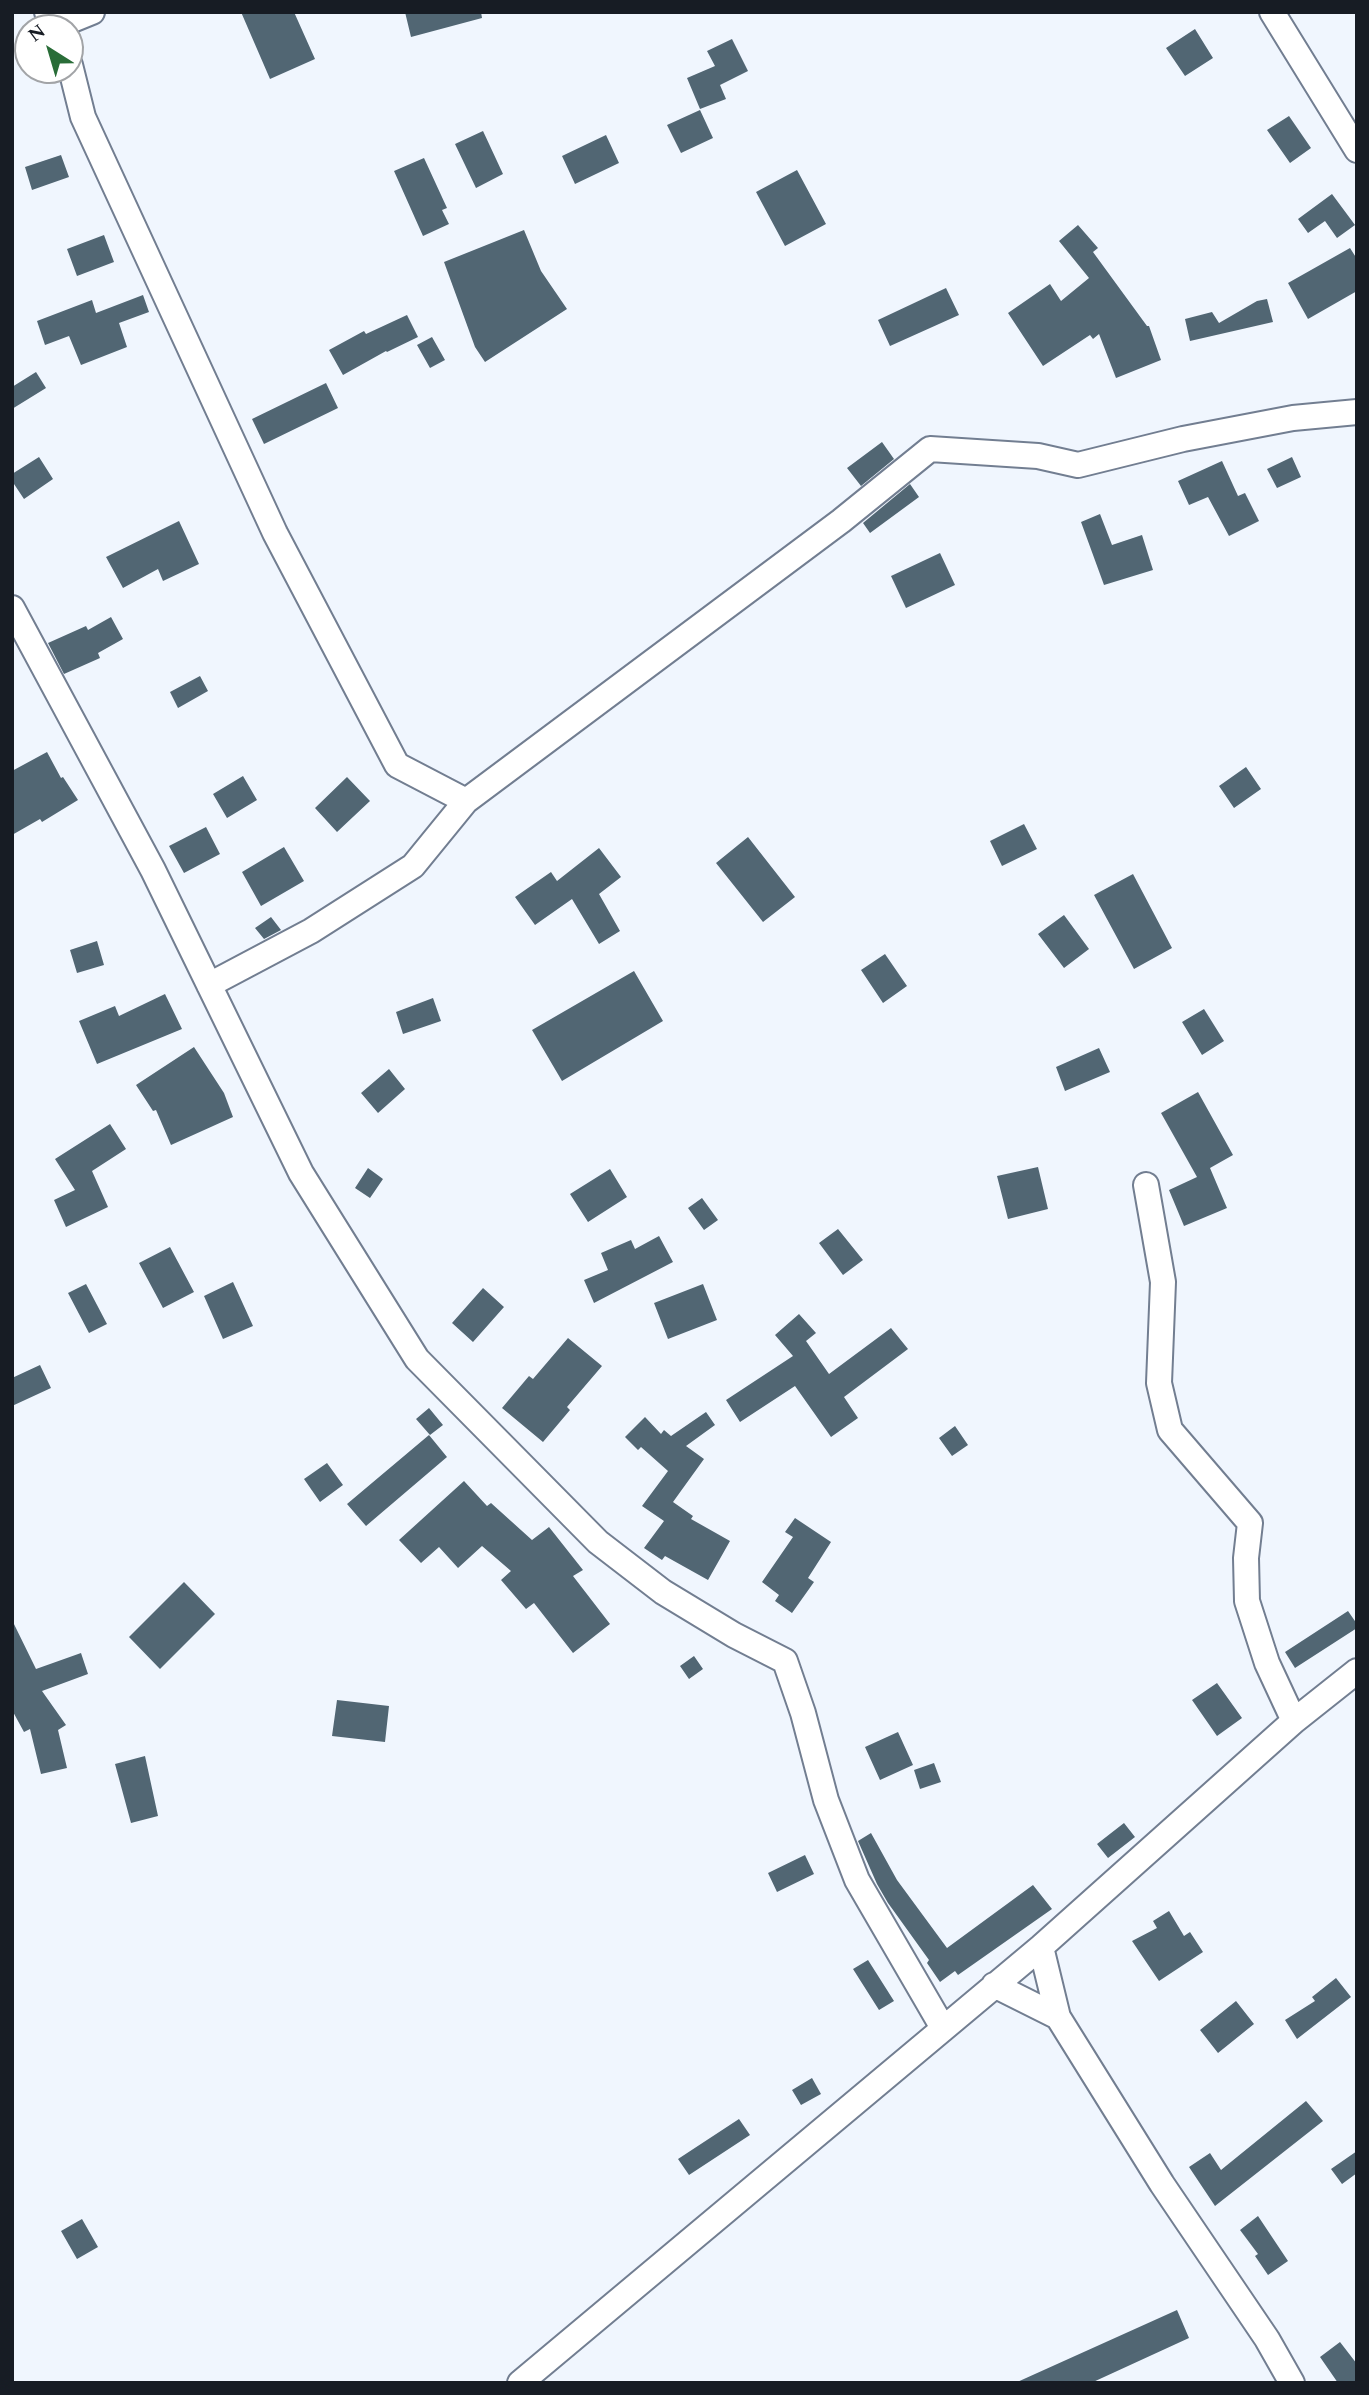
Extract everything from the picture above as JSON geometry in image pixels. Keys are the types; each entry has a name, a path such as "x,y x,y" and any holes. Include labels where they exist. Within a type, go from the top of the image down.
{"street":[{"path":"1276,14 1357,150"},
{"path":"75,84 83,117 275,533 397,765 466,801"},
{"path":"209,985 311,931 413,866 466,801 841,521 930,449 1038,456 1078,465 1219,432 1293,418 1357,412"},
{"path":"12,608 153,870 301,1173 417,1359 598,1542 663,1592 734,1635 785,1661 803,1713 826,1800 857,1880 943,2028"},
{"path":"1146,1185 1163,1282 1159,1383 1170,1430 1250,1523 1246,1558 1247,1601 1267,1663 1294,1721"},
{"path":"520,2383 1041,1947 1294,1721 1357,1671"},
{"path":"1041,1947 1058,2017 1161,2184 1267,2339 1292,2383"},
{"path":"994,1985 1058,2017"}],"building":[{"path":"241,12 294,12 315,59 270,79"},
{"path":"405,12 481,12 482,18 411,37"},
{"path":"1195,29 1213,58 1185,76 1166,48"},
{"path":"732,39 748,71 720,85 726,99 700,109 687,78 715,66 707,51"},
{"path":"700,110 713,138 681,153 667,125"},
{"path":"1289,116 1311,148 1290,163 1267,130"},
{"path":"483,131 503,174 476,188 455,144"},
{"path":"606,135 619,163 575,184 562,156"},
{"path":"61,155 69,177 32,190 25,167"},
{"path":"424,158 447,208 442,210 449,224 423,236 394,171"},
{"path":"797,170 826,224 785,246 756,192"},
{"path":"1332,194 1355,225 1337,238 1325,221 1308,233 1298,219"},
{"path":"1078,225 1098,248 1093,252 1149,326 1161,360 1116,378 1099,334 1093,339 1090,335 1043,366 1008,313 1050,284 1061,301 1089,278 1059,241"},
{"path":"524,230 541,271 567,309 485,362 475,347 444,262"},
{"path":"104,235 114,262 77,276 67,249"},
{"path":"1350,248 1357,259 1357,291 1308,319 1288,283"},
{"path":"946,288 959,315 890,346 878,320"},
{"path":"143,295 149,312 119,323 127,347 81,365 69,336 45,345 37,321 92,300 96,313"},
{"path":"1267,299 1273,322 1190,341 1185,319 1212,312 1219,323 1257,301"},
{"path":"407,315 418,337 343,375 329,350 364,331 366,334"},
{"path":"432,337 445,360 430,368 417,345"},
{"path":"36,372 46,388 12,409 12,387"},
{"path":"326,383 338,408 264,444 252,419"},
{"path":"882,442 894,459 861,486 847,468"},
{"path":"39,457 53,479 24,499 12,481 12,474"},
{"path":"1292,457 1301,477 1277,488 1267,469"},
{"path":"1222,461 1238,496 1245,493 1259,521 1229,536 1208,497 1189,505 1178,481"},
{"path":"910,484 919,497 870,533 863,523"},
{"path":"1100,514 1112,545 1142,535 1153,570 1104,585 1081,522"},
{"path":"179,521 199,564 163,581 158,569 123,588 106,557"},
{"path":"940,553 955,585 906,608 891,576"},
{"path":"111,617 123,639 98,653 100,658 64,674 48,643 86,626 88,630"},
{"path":"200,676 208,691 178,708 170,692"},
{"path":"47,752 61,778 63,777 78,800 42,822 40,819 12,835 12,771"},
{"path":"1246,767 1261,789 1234,808 1219,786"},
{"path":"243,776 257,800 227,818 213,794"},
{"path":"347,777 370,801 337,832 315,808"},
{"path":"1024,824 1037,849 1002,866 990,841"},
{"path":"206,827 220,854 184,873 169,846"},
{"path":"748,837 795,897 763,922 716,863"},
{"path":"284,847 304,881 261,906 242,872"},
{"path":"599,848 621,877 599,894 620,931 599,944 572,899 535,925 515,897 551,872 557,881"},
{"path":"1133,874 1172,948 1134,969 1094,895"},
{"path":"1064,915 1089,949 1064,968 1038,934"},
{"path":"271,917 281,930 264,939 255,928"},
{"path":"97,941 104,965 77,973 70,950"},
{"path":"885,954 907,986 883,1003 861,970"},
{"path":"634,971 663,1021 562,1081 532,1030"},
{"path":"165,994 182,1029 97,1064 79,1021 115,1006 119,1016"},
{"path":"433,998 441,1021 403,1034 396,1012"},
{"path":"1204,1009 1224,1041 1202,1055 1182,1022"},
{"path":"194,1047 224,1093 233,1117 171,1145 156,1110 153,1111 136,1085"},
{"path":"1099,1048 1110,1072 1065,1091 1056,1067"},
{"path":"389,1069 405,1089 378,1113 361,1093"},
{"path":"1198,1092 1233,1155 1210,1168 1227,1208 1184,1226 1169,1190 1197,1177 1161,1113"},
{"path":"110,1124 126,1149 92,1171 108,1207 66,1227 54,1200 75,1190 55,1159"},
{"path":"1038,1167 1048,1209 1008,1219 997,1176"},
{"path":"368,1168 383,1179 370,1198 355,1188"},
{"path":"610,1169 627,1197 588,1222 570,1194"},
{"path":"702,1198 718,1220 704,1230 688,1208"},
{"path":"838,1229 863,1260 843,1275 819,1243"},
{"path":"659,1236 673,1262 594,1303 584,1280 608,1270 601,1253 631,1240 635,1249"},
{"path":"170,1247 194,1292 163,1308 139,1263"},
{"path":"233,1282 253,1326 223,1339 204,1296"},
{"path":"86,1284 107,1324 89,1333 68,1293"},
{"path":"703,1284 717,1320 668,1339 654,1303"},
{"path":"483,1288 504,1307 473,1342 452,1323"},
{"path":"799,1314 816,1333 806,1341 829,1374 891,1328 908,1349 844,1397 858,1418 831,1437 795,1386 740,1422 726,1400 793,1356 775,1335"},
{"path":"568,1338 602,1366 567,1407 570,1410 543,1442 502,1408 529,1376 533,1379"},
{"path":"40,1365 51,1388 12,1406 12,1378"},
{"path":"429,1408 443,1425 430,1435 416,1419"},
{"path":"706,1412 715,1425 686,1446 704,1459 673,1502 693,1516 691,1519 730,1541 708,1580 665,1556 662,1560 644,1548 664,1521 642,1506 668,1471 641,1447 638,1450 625,1437 645,1417 661,1434 664,1430 671,1436"},
{"path":"955,1426 968,1445 952,1456 939,1438"},
{"path":"429,1435 447,1457 366,1526 347,1504"},
{"path":"327,1463 343,1485 320,1502 304,1479"},
{"path":"464,1481 487,1506 491,1503 532,1540 549,1527 583,1570 573,1576 610,1624 573,1653 534,1603 526,1609 501,1580 511,1571 482,1546 458,1568 439,1547 421,1563 399,1540"},
{"path":"795,1518 831,1542 808,1578 814,1582 792,1613 775,1601 779,1595 762,1582 793,1537 785,1532"},
{"path":"184,1582 215,1614 160,1669 129,1637"},
{"path":"1348,1611 1357,1628 1295,1668 1285,1652"},
{"path":"12,1620 36,1669 81,1653 88,1674 42,1691 66,1725 58,1730 67,1768 41,1774 30,1729 24,1732 12,1710"},
{"path":"694,1656 703,1669 689,1679 680,1666"},
{"path":"1217,1683 1242,1718 1217,1736 1192,1700"},
{"path":"337,1700 389,1706 385,1742 332,1736"},
{"path":"898,1732 913,1765 880,1780 865,1747"},
{"path":"145,1756 158,1816 131,1823 115,1764"},
{"path":"934,1763 941,1782 920,1789 914,1770"},
{"path":"1124,1823 1135,1837 1108,1858 1097,1844"},
{"path":"871,1833 897,1880 947,1948 1033,1885 1052,1909 958,1975 955,1971 940,1982 927,1963 929,1960 877,1884 858,1841"},
{"path":"805,1855 814,1874 777,1892 768,1873"},
{"path":"1169,1911 1184,1936 1190,1932 1203,1952 1159,1981 1132,1941 1157,1928 1153,1921"},
{"path":"868,1960 894,2001 879,2010 853,1969"},
{"path":"1336,1978 1351,1997 1297,2039 1285,2020 1315,2001 1312,1997"},
{"path":"1236,2001 1254,2024 1218,2053 1200,2030"},
{"path":"812,2078 821,2094 801,2105 792,2090"},
{"path":"1306,2101 1323,2121 1215,2206 1189,2167 1210,2153 1221,2170"},
{"path":"739,2119 750,2135 689,2175 678,2159"},
{"path":"1357,2151 1357,2173 1342,2184 1331,2169"},
{"path":"1258,2216 1288,2261 1268,2275 1255,2256 1258,2254 1240,2230"},
{"path":"82,2219 98,2247 77,2259 61,2231"},
{"path":"1177,2310 1189,2338 1091,2383 1015,2383"},
{"path":"1340,2342 1357,2364 1357,2383 1338,2383 1320,2357"}]}
